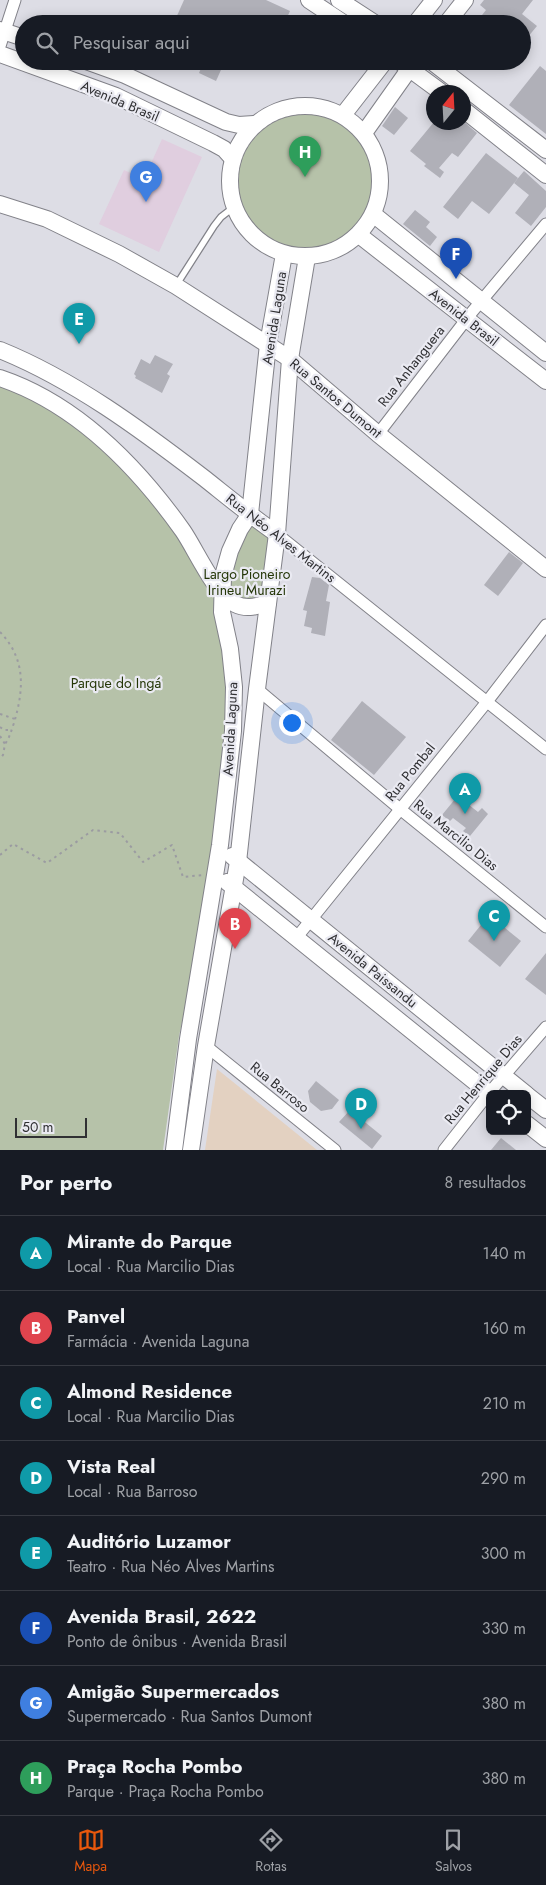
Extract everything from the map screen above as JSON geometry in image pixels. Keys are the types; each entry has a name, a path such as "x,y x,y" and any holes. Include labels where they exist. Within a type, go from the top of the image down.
{"main road":[{"path":"309,0 331,15"},
{"path":"339,0 362,15"},
{"path":"422,15 434,0"},
{"path":"453,15 465,0"},
{"path":"2,36 15,37"},
{"name":"Avenida Brasil","path":"0,54 15,59"},
{"name":"Avenida Brasil","path":"44,70 116,96 213,142 224,149 233,159"},
{"name":"Avenida Brasil","path":"109,70 226,122 239,125 254,124"},
{"path":"343,115 378,70"},
{"path":"364,133 404,70"},
{"path":"415,70 433,85"},
{"path":"443,70 546,150"},
{"path":"304,107 323,109 343,115 364,133 373,149 380,171 380,195 373,214 359,235 335,251 307,257 284,254 265,245 246,229 234,207 230,183 233,159 241,140 254,124 285,109 304,107"},
{"path":"471,116 546,175"},
{"name":"Rua Santos Dumont","path":"0,204 47,220 119,254 176,286 268,344 290,359 378,434 546,569"},
{"name":"Avenida Brasil","path":"373,214 546,353"},
{"name":"Avenida Brasil","path":"359,235 546,381"},
{"name":"Avenida Laguna","path":"174,1150 188,1039 220,845 233,730 234,687 230,649 222,612 223,576 230,551 240,529 250,514 268,344 284,254"},
{"name":"Avenida Laguna","path":"192,1150 206,1046 238,862 257,689 277,534 290,359 307,257"},
{"name":"Rua Néo Alves Martins","path":"0,350 55,376 107,408 156,442 277,534"},
{"path":"0,378 50,402 93,430 126,462 157,497 184,532 222,594 235,604 251,608 268,603"},
{"name":"Avenida Paissandu","path":"220,845 238,862 522,1090"},
{"name":"Avenida Paissandu","path":"215,873 234,886 486,1092"},
{"name":"Avenida Paissandu","path":"531,1097 546,1110"},
{"path":"531,1127 546,1139"}],"street":[{"path":"2,36 15,0"},
{"name":"Rua Anhanguera","path":"378,434 467,318 546,224"},
{"name":"Rua Néo Alves Martins","path":"277,534 546,749"},
{"name":"Rua Pombal","path":"297,937 546,625"},
{"name":"Rua Marcilio Dias","path":"257,689 400,809 546,927"},
{"name":"Rua Henrique Dias","path":"492,1090 546,1027"},
{"name":"Rua Barroso","path":"206,1046 335,1150"},
{"name":"Rua Henrique Dias","path":"444,1150 486,1098"}],"lane":[{"path":"176,286 214,226 221,217 234,207"}],"path":[{"path":"290,114 325,115 347,126 366,146 374,166 376,188 366,218 346,238 320,250 294,250 266,238 246,216 239,198 238,168 248,144 268,124 290,114"},
{"path":"0,632 14,649 21,671 21,697 10,737 5,744 3,755 0,759"},
{"path":"0,714 15,719"},
{"path":"0,727 4,730 12,730"},
{"path":"0,736 5,744"},
{"path":"0,856 13,844 47,864 93,830 120,833 142,862 172,845 183,877 215,873"}],"shaded area":[{"path":"162,139 202,157 159,252 99,224 124,170 144,179"},
{"path":"217,1069 317,1150 205,1150"}],"green space":[{"path":"305,106 320,107 334,112 358,128 374,152 379,166 379,196 374,210 358,234 334,250 320,255 305,256 290,255 276,250 252,234 236,210 231,196 230,181 231,166 236,152 252,128 276,112 290,107"},
{"name":"Parque do Ingá","path":"0,378 9,381 127,462 222,593 250,514 277,534 268,603 251,608 223,594 234,687 215,873 179,1036 163,1150 0,1150"}],"building":[{"path":"184,0 266,0 290,11 288,15 177,15"},
{"path":"484,0 533,0 522,14 523,15 482,15 486,10 480,5"},
{"path":"531,21 537,26 531,33"},
{"path":"540,66 546,71 546,134 509,105"},
{"path":"200,70 221,70 216,81 199,73"},
{"path":"395,107 408,118 394,135 382,126"},
{"path":"471,128 477,133 458,157 452,153 439,168 444,172 440,178 424,166 426,164 410,151 427,130 471,130"},
{"path":"486,153 518,178 489,214 472,201 458,219 443,207"},
{"path":"524,171 546,191 546,207 531,226 515,213 529,195 514,183"},
{"path":"415,210 430,222 426,227 437,237 430,246 403,224"},
{"path":"155,355 173,364 167,374 170,376 162,393 135,378 134,374 141,359 150,364"},
{"path":"509,552 523,563 498,596 484,585"},
{"path":"312,577 320,578 329,585 326,601 330,602 325,636 311,633 312,628 304,626 307,611 303,610"},
{"path":"362,701 406,737 374,775 331,740"},
{"path":"460,793 467,798 464,801 478,812 482,808 488,814 470,836 463,831 466,828 453,818 450,821 442,815"},
{"path":"489,915 521,941 500,967 468,941"},
{"path":"546,953 546,995 525,979"},
{"path":"316,1081 339,1100 332,1109 321,1111 310,1102 308,1091"},
{"path":"350,1110 382,1136 372,1149 339,1122"},
{"path":"501,1138 516,1150 491,1150"}],"place":[{"name":"Praça Rocha Pombo","path":"305,177"},
{"name":"Amigão Supermercados","path":"146,202"},
{"name":"Avenida Brasil, 2622","path":"456,279"},
{"name":"Auditório Luzamor","path":"79,344"},
{"name":"Mirante do Parque","path":"465,814"},
{"name":"Almond Residence","path":"494,941"},
{"name":"Panvel","path":"235,949"},
{"name":"Vista Real","path":"361,1129"}],"park label":[{"name":"Largo Pioneiro Irineu Murazi","path":"247,582"}]}
